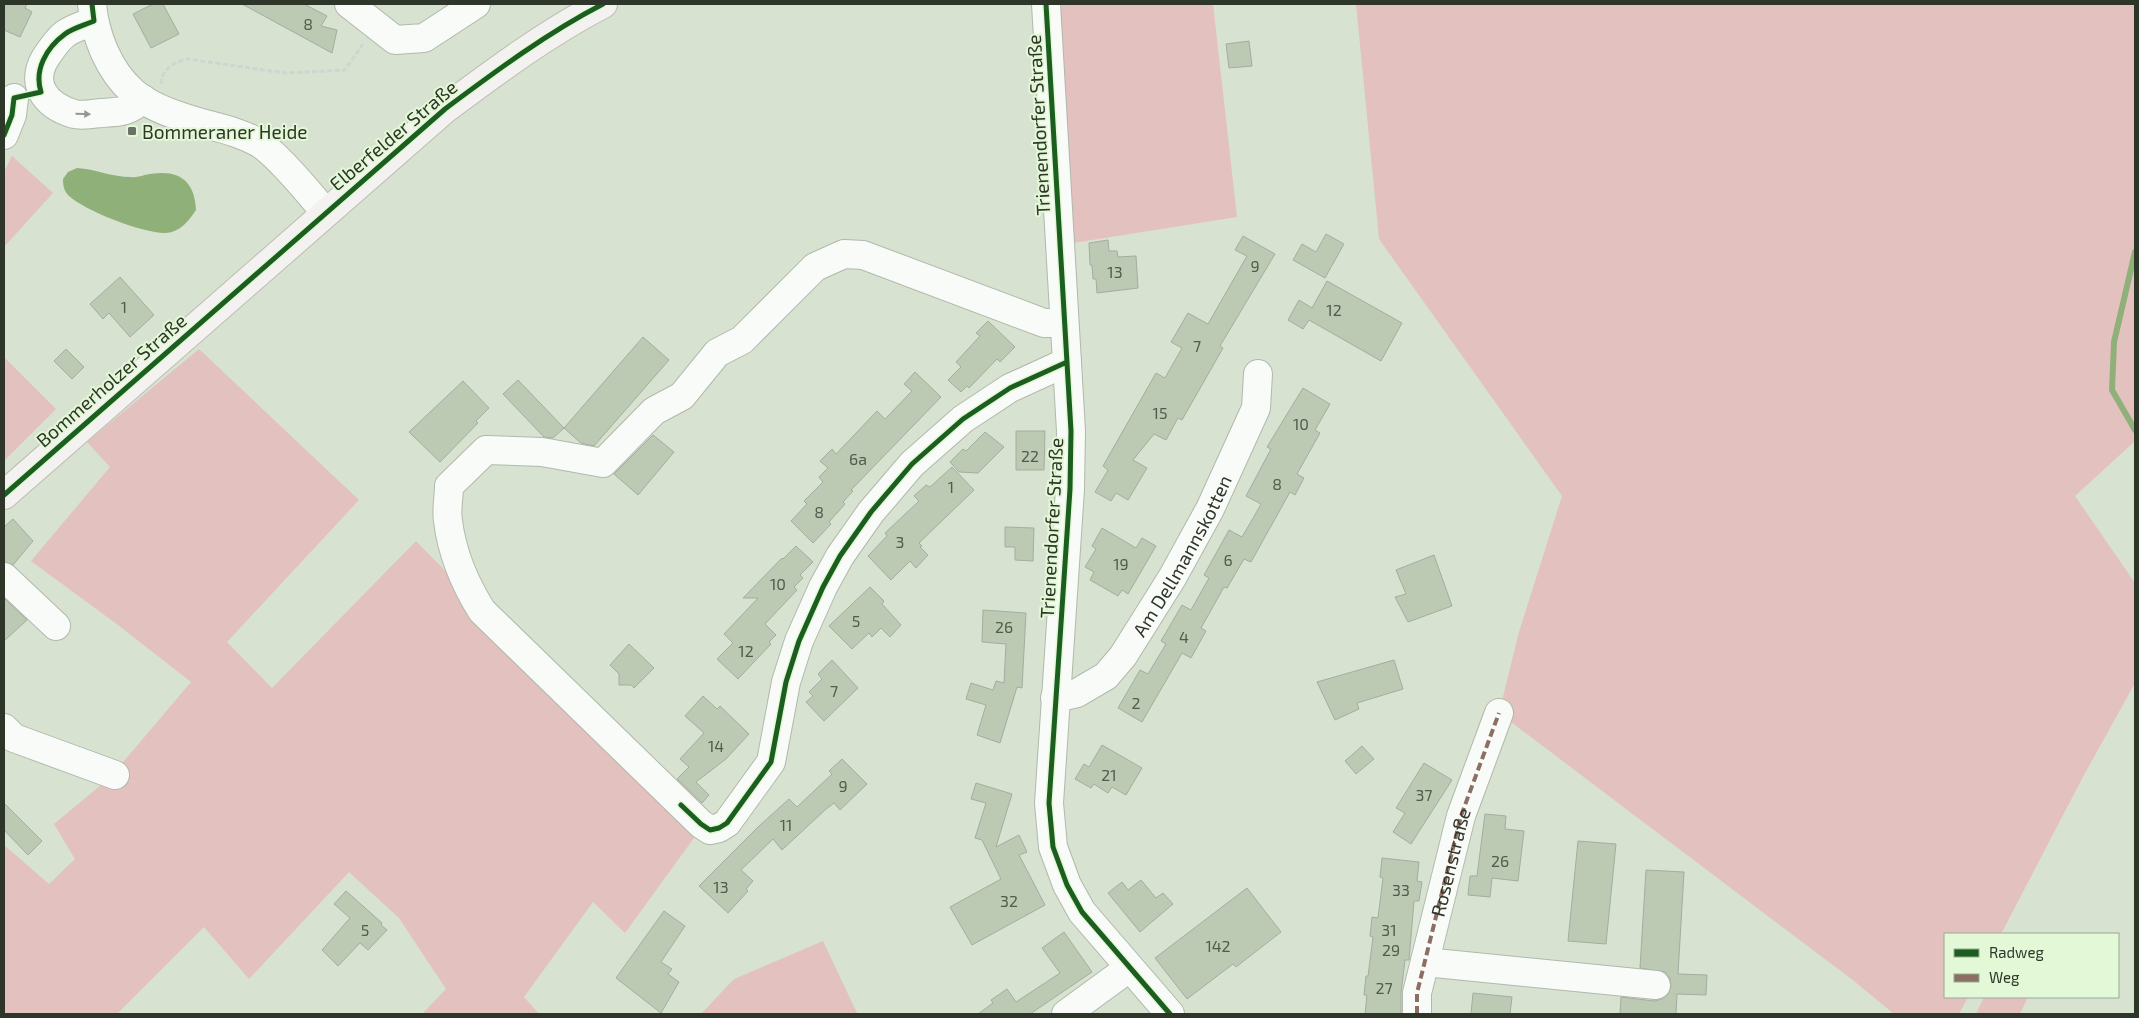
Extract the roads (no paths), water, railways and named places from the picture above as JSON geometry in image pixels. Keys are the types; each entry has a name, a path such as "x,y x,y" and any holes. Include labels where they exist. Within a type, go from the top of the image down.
{"main road":[{"name":"Elberfelder Straße","path":"238,289 324,212 445,109 542,39 603,4"},
{"name":"Bommerholzer Straße","path":"4,494 238,289"}],"street":[{"path":"349,4 395,40 424,38 476,4"},
{"name":"Trienendorfer Straße","path":"1046,4 1071,431 1070,489 1049,803 1053,847 1067,886 1082,912 1170,1014"},
{"path":"151,103 120,112 76,114 57,107 42,92 38,82 40,65 56,42 93,13 105,53 132,92 151,103 196,121 236,131 261,144 311,195 324,212"},
{"path":"4,135 12,115 9,98 42,92"},
{"path":"1064,323 1044,323 863,255 844,254 816,267 742,340 717,353 682,396 654,411 603,463 542,452 486,450 449,486 448,520 456,554 468,588 482,611 681,805 710,830 719,828 726,823 771,762 786,682 812,611 840,556 892,486 937,441 976,410 1010,388 1067,362"},
{"name":"Am Dellmannskotten","path":"1055,698 1077,693 1106,676 1123,656 1163,593 1210,509 1256,408 1258,374"},
{"path":"4,577 56,626"},
{"name":"Rosenstraße","path":"1417,1014 1418,993 1461,816 1499,713"},
{"path":"4,728 14,738 115,775"},
{"path":"1425,962 1656,985"},
{"path":"1066,1014 1129,968"}],"waterway":[{"path":"2135,252 2114,342 2112,390 2135,430"}],"place":[{"name":"Bommeraner Heide","path":"132,131"}]}
